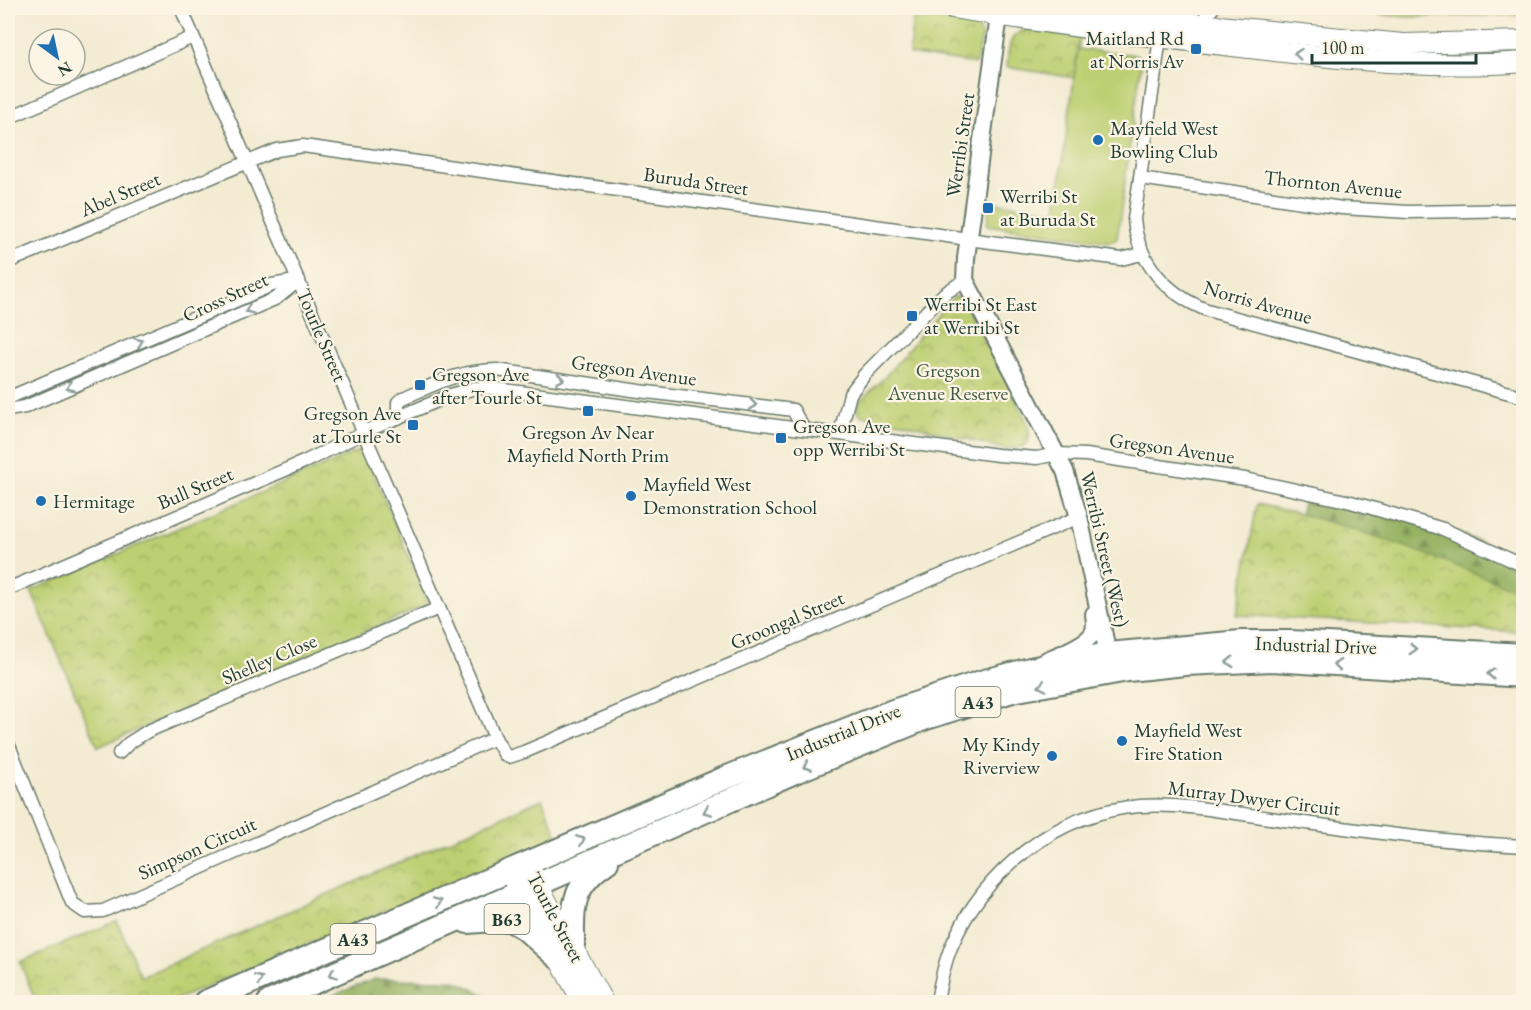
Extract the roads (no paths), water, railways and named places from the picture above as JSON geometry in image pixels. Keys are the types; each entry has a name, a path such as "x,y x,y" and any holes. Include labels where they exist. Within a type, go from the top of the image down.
{"highway":[{"name":"Industrial Drive","path":"205,1002 725,778 894,711 981,682 1030,669 1110,663 1241,642 1292,642 1524,656"},
{"name":"Industrial Drive","path":"268,1002 640,838 926,718 1110,663 1185,664 1272,660 1524,676"},
{"path":"565,952 578,890 594,870 640,838"},
{"name":"B63","path":"444,925 482,919 508,919 565,952"}],"main road":[{"path":"952,8 1000,12 1160,38 1354,60 1447,65 1524,62"},
{"path":"1068,8 1198,24 1404,44 1524,41"},
{"name":"Werribi Street","path":"965,280 968,239 1000,12"},
{"name":"Werribi Street (West)","path":"965,280 1065,471 1079,517 1110,663"},
{"path":"1030,669 1084,642 1091,636 1095,627 1092,585"},
{"name":"Tourle Street","path":"519,867 565,952 603,1002"},
{"name":"Tourle Street","path":"565,952 583,1002"}],"street":[{"name":"Tourle Street","path":"181,8 495,738 501,751 509,757"},
{"path":"1198,24 1213,8"},
{"path":"8,118 194,37"},
{"name":"Norris Avenue","path":"1160,38 1134,219 1135,236 1142,254 1167,286 1188,302 1207,310 1524,397"},
{"name":"Buruda Street","path":"248,162 277,150 303,146 1121,259 1142,254"},
{"name":"Abel Street","path":"8,262 248,162"},
{"name":"Thornton Avenue","path":"1140,178 1342,208 1428,213 1524,210"},
{"name":"Cross Street","path":"8,398 272,285 299,280"},
{"name":"Cross Street","path":"8,410 25,406 277,297 299,280"},
{"path":"840,433 850,394 865,374 944,294 965,280"},
{"name":"Gregson Avenue","path":"398,418 398,402 403,398 459,374 475,370 497,370 793,410 803,428"},
{"name":"Gregson Avenue","path":"363,433 451,394 489,387 998,455 1037,458 1057,454 1086,455 1245,478 1351,502 1443,529 1524,566"},
{"name":"Bull Street","path":"8,589 306,461 363,433"},
{"name":"Groongal Street","path":"509,757 1079,517"},
{"name":"Shelley Close","path":"119,753 129,743 148,731 439,608"},
{"name":"Simpson Circuit","path":"8,743 72,903 86,912 103,911 495,738"},
{"name":"Murray Dwyer Circuit","path":"937,1002 951,946 972,908 993,881 1014,860 1039,841 1068,825 1105,813 1137,806 1175,805 1393,835 1524,846"}],"place":[{"name":"Maitland Rd at Norris Av","path":"1196,49"},
{"name":"Mayfield West Bowling Club","path":"1098,140"},
{"name":"Werribi St at Buruda St","path":"988,208"},
{"name":"Werribi St East at Werribi St","path":"912,316"},
{"name":"Gregson Ave after Tourle St","path":"420,385"},
{"name":"Gregson Av Near Mayfield North Prim","path":"588,411"},
{"name":"Gregson Ave at Tourle St","path":"413,425"},
{"name":"Gregson Ave opp Werribi St","path":"781,438"},
{"name":"Mayfield West Demonstration School","path":"631,496"},
{"name":"Hermitage","path":"41,501"},
{"name":"Mayfield West Fire Station","path":"1122,741"},
{"name":"My Kindy Riverview","path":"1052,756"}],"park label":[{"name":"Gregson Avenue Reserve","path":"948,382"}]}
